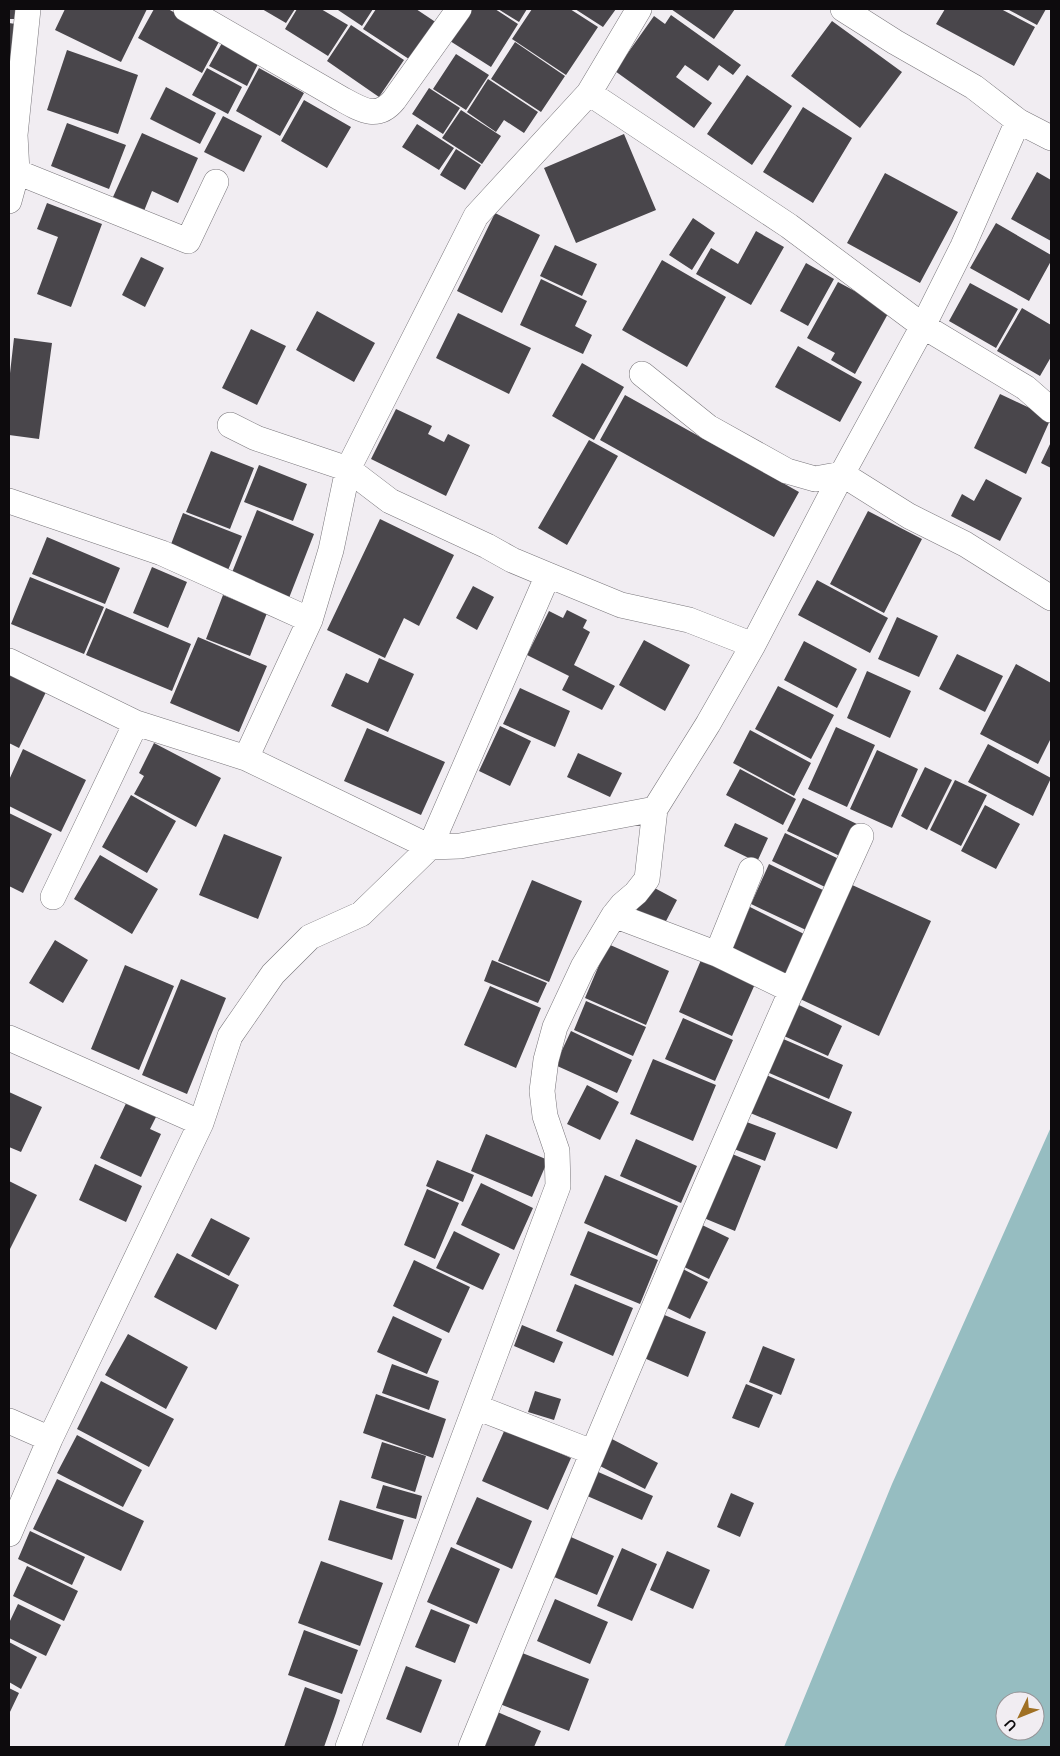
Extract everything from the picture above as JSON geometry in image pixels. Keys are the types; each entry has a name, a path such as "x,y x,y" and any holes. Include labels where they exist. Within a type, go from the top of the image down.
{"street":[{"path":"9,201 17,172 12,145 15,135 28,9"},
{"path":"186,9 340,98 363,110 373,112 384,110 394,100 459,9"},
{"path":"246,758 310,620 331,550 348,469 476,216 589,93 639,9"},
{"path":"843,9 895,42 974,87 1018,121 1051,138"},
{"path":"589,93 789,226 923,326 1026,388 1051,410"},
{"path":"348,1747 558,1186 557,1150 545,1116 542,1091 546,1060 555,1027 583,967 614,915 647,879 655,809 708,724 753,645 842,474 923,326 963,246 1018,121"},
{"path":"17,172 188,241 216,182"},
{"path":"642,374 708,427 787,471 815,479 842,474 909,516 965,544 1051,598"},
{"path":"230,425 256,438 348,469 390,501 472,538 512,560 548,576 621,605 689,620 753,645"},
{"path":"9,501 162,554 310,620"},
{"path":"9,1534 50,1439 201,1123 230,1036 273,974 310,936 361,914 430,847 548,576"},
{"path":"9,661 136,722 246,758 430,847 460,846 655,809"},
{"path":"53,897 136,722"},
{"path":"471,1747 592,1452 791,990 861,836"},
{"path":"717,954 751,870"},
{"path":"614,915 717,954 791,990"},
{"path":"9,1038 201,1123"},
{"path":"476,1407 592,1452"},
{"path":"9,1421 50,1439"}],"water":[{"path":"1051,1127 1051,1747 784,1747 892,1484"}],"building":[{"path":"9,9 18,9 18,19 9,19"},
{"path":"65,9 147,9 121,62 55,30"},
{"path":"154,9 168,9 221,38 202,73 138,38"},
{"path":"262,9 295,9 286,23"},
{"path":"297,9 321,9 348,25 328,56 285,29"},
{"path":"339,9 373,9 362,26"},
{"path":"376,9 416,9 437,23 412,61 363,29"},
{"path":"470,9 495,9 518,24 491,67 450,41"},
{"path":"498,9 527,9 519,22"},
{"path":"532,9 570,9 598,27 566,75 512,39"},
{"path":"575,9 616,9 603,27"},
{"path":"671,9 735,9 714,39"},
{"path":"945,9 1001,9 1035,27 1014,66 936,24"},
{"path":"1007,9 1046,9 1037,25"},
{"path":"671,15 741,65 733,75 719,65 708,81 685,65 676,77 712,103 694,128 615,71 654,16 665,24"},
{"path":"832,21 902,72 860,128 791,76"},
{"path":"9,23 22,25 9,111"},
{"path":"351,25 404,60 379,97 327,61"},
{"path":"515,42 565,76 541,112 491,79"},
{"path":"222,43 259,62 247,86 209,66"},
{"path":"67,50 138,75 118,134 47,110"},
{"path":"456,54 489,75 466,110 433,89"},
{"path":"207,68 242,87 228,114 192,95"},
{"path":"259,68 304,93 280,136 236,111"},
{"path":"747,75 792,106 752,165 707,134"},
{"path":"488,79 538,112 524,133 504,120 496,132 467,112"},
{"path":"166,87 216,113 200,144 150,119"},
{"path":"429,88 460,108 443,134 412,114"},
{"path":"304,100 351,127 327,168 281,141"},
{"path":"803,107 852,138 813,203 763,172"},
{"path":"461,110 501,136 482,164 442,138"},
{"path":"223,116 262,136 244,172 204,152"},
{"path":"67,123 126,145 109,189 51,166"},
{"path":"417,124 454,148 439,170 402,147"},
{"path":"142,133 198,158 178,203 152,191 144,211 113,197"},
{"path":"624,134 656,210 576,243 544,168"},
{"path":"456,149 481,165 465,190 440,175"},
{"path":"1037,172 1051,180 1051,241 1011,219"},
{"path":"885,173 958,212 920,283 847,243"},
{"path":"47,203 102,224 71,307 37,294 58,237 37,229"},
{"path":"495,213 540,235 502,313 457,291"},
{"path":"693,218 715,233 692,270 669,255"},
{"path":"996,223 1051,255 1051,261 1029,301 970,268"},
{"path":"756,231 784,247 751,305 696,274 711,248 738,264"},
{"path":"555,245 597,264 582,296 540,276"},
{"path":"141,257 164,268 145,307 122,295"},
{"path":"662,260 726,297 687,367 622,330"},
{"path":"806,263 834,279 808,326 780,311"},
{"path":"541,279 587,301 575,326 592,335 583,354 520,325"},
{"path":"838,282 890,310 855,374 831,360 835,353 807,338"},
{"path":"970,283 1018,309 996,348 949,321"},
{"path":"1022,308 1051,325 1051,357 1040,376 997,351"},
{"path":"317,311 375,343 354,382 296,350"},
{"path":"458,313 531,348 509,394 436,358"},
{"path":"251,329 286,346 257,405 222,388"},
{"path":"14,338 52,343 39,439 9,435 9,382"},
{"path":"798,346 862,382 840,422 775,387"},
{"path":"582,363 624,387 594,440 552,416"},
{"path":"1000,394 1051,418 1026,474 974,448"},
{"path":"625,395 799,492 774,537 600,440"},
{"path":"396,409 432,426 428,434 444,442 448,434 470,445 446,496 371,459"},
{"path":"589,440 618,456 567,545 538,528"},
{"path":"1051,442 1051,468 1041,463"},
{"path":"211,451 254,468 230,529 186,512"},
{"path":"259,465 307,484 293,521 244,502"},
{"path":"986,479 1022,498 1000,541 951,516 962,494 974,501"},
{"path":"257,510 314,534 289,598 231,575"},
{"path":"868,511 922,539 884,613 830,584"},
{"path":"183,513 242,536 226,575 168,552"},
{"path":"380,519 454,555 419,626 404,618 385,658 327,630"},
{"path":"47,537 120,568 105,604 32,574"},
{"path":"152,567 187,582 168,628 133,613"},
{"path":"30,577 104,607 84,654 11,624"},
{"path":"817,580 888,618 870,653 798,615"},
{"path":"473,586 494,597 477,630 456,618"},
{"path":"223,595 267,613 250,656 206,639"},
{"path":"106,608 191,644 172,691 86,655"},
{"path":"567,610 587,620 583,628 590,632 574,665 615,686 602,710 562,690 569,676 527,655 549,611 563,618"},
{"path":"897,617 938,636 919,677 878,659"},
{"path":"198,637 267,666 239,732 170,703"},
{"path":"644,640 690,665 665,711 619,685"},
{"path":"804,641 857,669 837,708 784,680"},
{"path":"957,654 1003,676 985,712 939,689"},
{"path":"379,658 414,674 388,732 331,706 346,673 368,683"},
{"path":"1016,664 1051,683 1051,738 1038,764 980,734"},
{"path":"867,671 911,691 890,738 847,718"},
{"path":"9,673 46,692 19,748 9,743"},
{"path":"778,686 834,715 811,759 755,729"},
{"path":"520,688 570,711 555,747 503,724"},
{"path":"500,726 531,741 510,786 479,771"},
{"path":"836,727 875,745 847,807 808,789"},
{"path":"367,728 445,762 421,815 344,781"},
{"path":"750,730 811,763 794,796 733,763"},
{"path":"154,743 221,778 196,827 134,794 144,776 139,773"},
{"path":"988,744 1051,778 1033,816 968,782"},
{"path":"23,749 86,780 61,832 9,806 9,780"},
{"path":"877,750 918,769 892,828 850,809"},
{"path":"578,753 622,773 610,797 567,777"},
{"path":"925,767 952,780 927,830 901,816"},
{"path":"740,769 796,799 783,825 726,795"},
{"path":"955,780 987,795 961,846 930,830"},
{"path":"131,795 176,821 147,873 102,847"},
{"path":"803,798 859,825 844,858 787,831"},
{"path":"985,805 1020,824 996,869 961,851"},
{"path":"9,813 52,834 23,893 9,886"},
{"path":"735,823 768,838 757,862 724,846"},
{"path":"785,833 839,859 825,887 772,861"},
{"path":"224,834 282,857 258,919 199,895"},
{"path":"100,855 158,889 132,934 74,899"},
{"path":"769,864 825,891 806,930 751,904"},
{"path":"532,880 582,901 549,982 498,961"},
{"path":"850,884 931,921 879,1036 798,998"},
{"path":"649,885 677,900 664,925 636,911"},
{"path":"750,907 806,935 785,979 728,951"},
{"path":"55,940 88,960 63,1003 29,983"},
{"path":"608,944 669,971 646,1025 585,998"},
{"path":"492,960 547,983 538,1003 484,981"},
{"path":"701,960 755,984 732,1036 679,1012"},
{"path":"125,965 174,986 139,1070 91,1049"},
{"path":"181,979 226,998 187,1094 142,1075"},
{"path":"490,986 541,1008 516,1068 464,1045"},
{"path":"586,1001 646,1027 633,1056 574,1030"},
{"path":"799,1005 842,1026 828,1056 784,1036"},
{"path":"683,1018 733,1040 715,1081 665,1059"},
{"path":"571,1031 632,1060 617,1093 555,1065"},
{"path":"781,1038 843,1065 829,1099 767,1072"},
{"path":"653,1059 716,1085 693,1141 630,1114"},
{"path":"764,1074 852,1112 837,1149 748,1112"},
{"path":"587,1085 619,1102 600,1140 567,1124"},
{"path":"9,1092 42,1107 21,1152 9,1147"},
{"path":"129,1097 159,1111 150,1129 161,1134 141,1177 100,1158"},
{"path":"744,1121 776,1133 765,1161 734,1149"},
{"path":"486,1134 548,1160 532,1197 471,1171"},
{"path":"636,1139 697,1166 681,1203 620,1176"},
{"path":"725,1151 761,1166 735,1231 699,1216"},
{"path":"437,1160 474,1175 463,1202 426,1186"},
{"path":"95,1164 142,1186 126,1222 79,1200"},
{"path":"605,1175 678,1206 657,1256 584,1223"},
{"path":"9,1181 37,1195 9,1251"},
{"path":"481,1183 533,1208 514,1250 461,1225"},
{"path":"427,1189 459,1203 435,1259 404,1245"},
{"path":"211,1218 250,1238 229,1276 191,1256"},
{"path":"698,1223 729,1238 709,1279 678,1264"},
{"path":"454,1231 500,1254 483,1290 436,1268"},
{"path":"588,1231 658,1260 640,1304 570,1275"},
{"path":"177,1253 239,1285 216,1330 154,1297"},
{"path":"414,1260 470,1287 449,1333 393,1306"},
{"path":"679,1267 708,1282 690,1319 661,1305"},
{"path":"575,1284 633,1308 613,1356 556,1331"},
{"path":"662,1314 706,1332 688,1377 644,1358"},
{"path":"393,1316 442,1339 427,1374 377,1352"},
{"path":"522,1325 563,1342 554,1363 514,1346"},
{"path":"128,1334 188,1367 166,1409 105,1375"},
{"path":"763,1346 795,1359 781,1395 749,1382"},
{"path":"392,1364 439,1381 429,1410 382,1393"},
{"path":"101,1381 174,1419 149,1467 77,1429"},
{"path":"746,1384 773,1395 759,1428 732,1418"},
{"path":"535,1391 561,1399 554,1420 528,1412"},
{"path":"376,1394 446,1419 433,1458 363,1433"},
{"path":"505,1429 571,1458 548,1510 482,1481"},
{"path":"77,1435 142,1470 123,1507 57,1473"},
{"path":"610,1438 658,1463 645,1489 598,1465"},
{"path":"382,1442 426,1456 415,1492 371,1478"},
{"path":"596,1471 653,1496 642,1520 585,1495"},
{"path":"57,1479 144,1521 121,1571 33,1529"},
{"path":"383,1485 422,1496 416,1519 376,1508"},
{"path":"731,1493 754,1503 740,1537 717,1527"},
{"path":"477,1497 532,1521 512,1569 456,1544"},
{"path":"340,1500 404,1520 392,1560 328,1540"},
{"path":"30,1531 85,1557 72,1585 18,1559"},
{"path":"564,1534 614,1556 597,1595 547,1574"},
{"path":"451,1547 500,1569 477,1624 427,1602"},
{"path":"622,1548 657,1564 632,1621 597,1606"},
{"path":"667,1551 710,1570 693,1609 650,1590"},
{"path":"321,1561 383,1583 360,1646 298,1623"},
{"path":"27,1566 78,1591 64,1621 13,1596"},
{"path":"555,1599 608,1622 590,1664 537,1641"},
{"path":"18,1604 61,1625 46,1656 9,1638 9,1623"},
{"path":"431,1609 470,1625 455,1663 415,1647"},
{"path":"304,1630 358,1650 342,1694 288,1675"},
{"path":"9,1642 37,1657 21,1689 9,1682"},
{"path":"512,1649 589,1679 569,1731 492,1701"},
{"path":"406,1666 442,1680 421,1733 386,1719"},
{"path":"305,1687 340,1700 336,1713 324,1747 284,1747"},
{"path":"9,1688 19,1693 9,1714"},
{"path":"493,1710 541,1731 534,1747 477,1747"}]}
